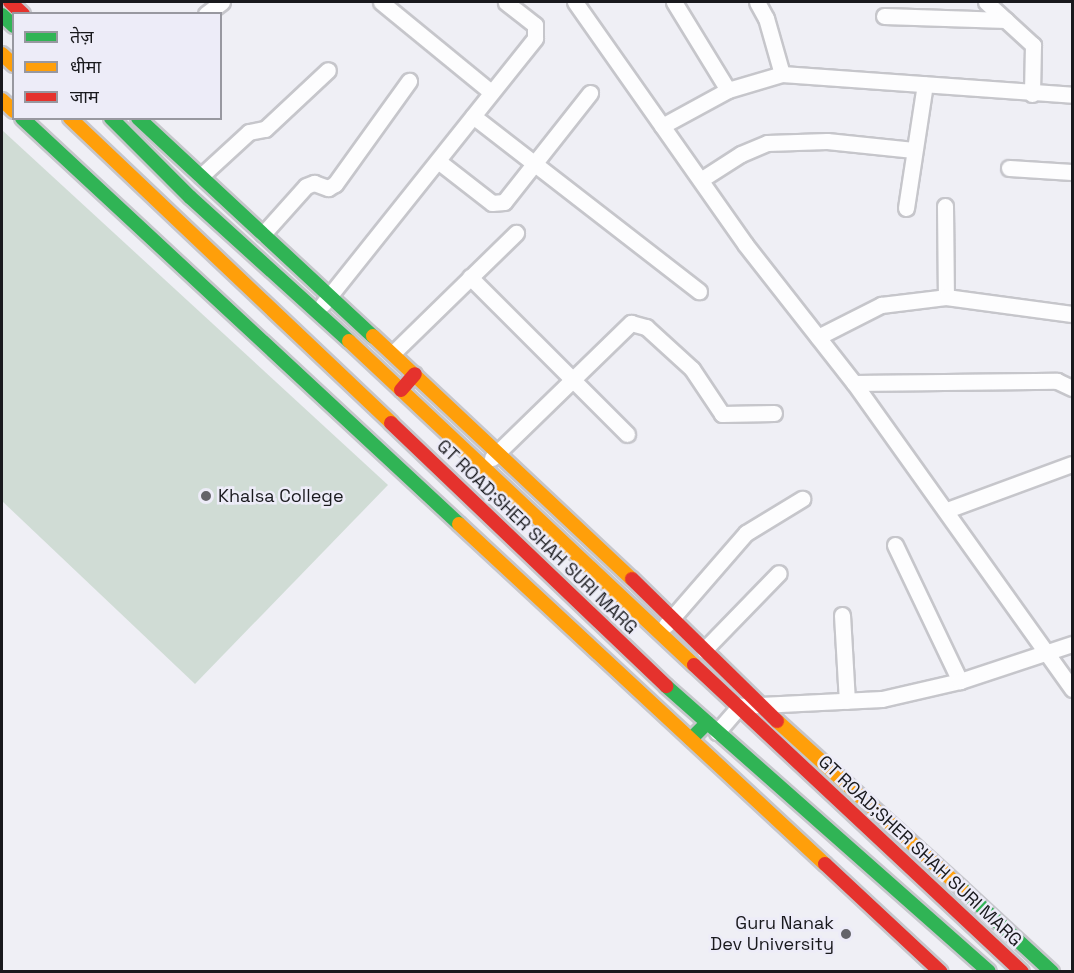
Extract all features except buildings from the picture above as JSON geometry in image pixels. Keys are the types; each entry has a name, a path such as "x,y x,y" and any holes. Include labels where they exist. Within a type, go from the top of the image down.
{"main road":[{"path":"24,120 941,972"},
{"name":"GT ROAD;SHER SHAH SURI MARG","path":"72,120 712,728 989,972"},
{"name":"GT ROAD;SHER SHAH SURI MARG","path":"113,120 247,251 318,312 1022,972"},
{"path":"140,120 393,353 760,704 1052,972"},
{"path":"401,390 415,374"},
{"path":"691,739 712,728"}],"street":[{"path":"209,12 222,2"},
{"path":"381,2 492,92"},
{"path":"318,312 492,92 537,31 528,18 506,2"},
{"path":"575,2 702,179 745,244 854,383 947,510 1072,689"},
{"path":"674,2 728,90"},
{"path":"757,2 766,18 782,74"},
{"path":"986,2 1033,45 1032,94"},
{"path":"884,16 1006,20"},
{"path":"201,176 249,132 265,129 328,70"},
{"path":"662,126 728,90 782,74 1032,94 1072,95"},
{"path":"263,234 306,186 314,183 328,188 335,184 409,81"},
{"path":"906,208 925,84"},
{"path":"438,161 498,204 509,199 590,93"},
{"path":"473,116 699,291"},
{"path":"702,179 741,154 767,143 827,141 914,150"},
{"path":"1009,168 1072,172"},
{"path":"945,206 946,297"},
{"path":"393,353 516,233"},
{"path":"470,277 627,434"},
{"path":"818,337 881,305 946,297 1072,314"},
{"path":"484,467 624,327 636,323 646,327 692,369 722,414 774,413"},
{"path":"854,383 1057,381 1072,388"},
{"path":"947,510 1072,464"},
{"path":"660,632 746,533 802,499"},
{"path":"895,545 960,681"},
{"path":"704,650 779,573"},
{"path":"842,615 847,701"},
{"path":"712,728 740,706 882,699 960,681 1072,644"}],"shaded area":[{"path":"2,130 388,485 195,684 2,501"}],"traffic: fast":[{"path":"2,15 12,24"},
{"path":"24,120 459,524"},
{"path":"113,120 190,197 349,341"},
{"path":"140,120 373,336"},
{"path":"666,686 989,972"},
{"path":"691,739 707,723"},
{"path":"961,888 1052,972"}],"traffic: slow":[{"path":"2,54 12,63"},
{"path":"2,100 12,109"},
{"path":"72,120 391,423"},
{"path":"373,336 632,579"},
{"path":"349,341 694,665"},
{"path":"459,524 825,864"},
{"path":"777,721 961,888"}],"traffic: jam":[{"path":"10,2 21,12"},
{"path":"401,390 415,374"},
{"path":"391,423 666,686"},
{"path":"632,579 777,721"},
{"path":"694,665 1022,972"},
{"path":"825,864 941,972"}],"place":[{"name":"Khalsa College","path":"206,496"},
{"name":"Guru Nanak Dev University","path":"846,934"}]}
